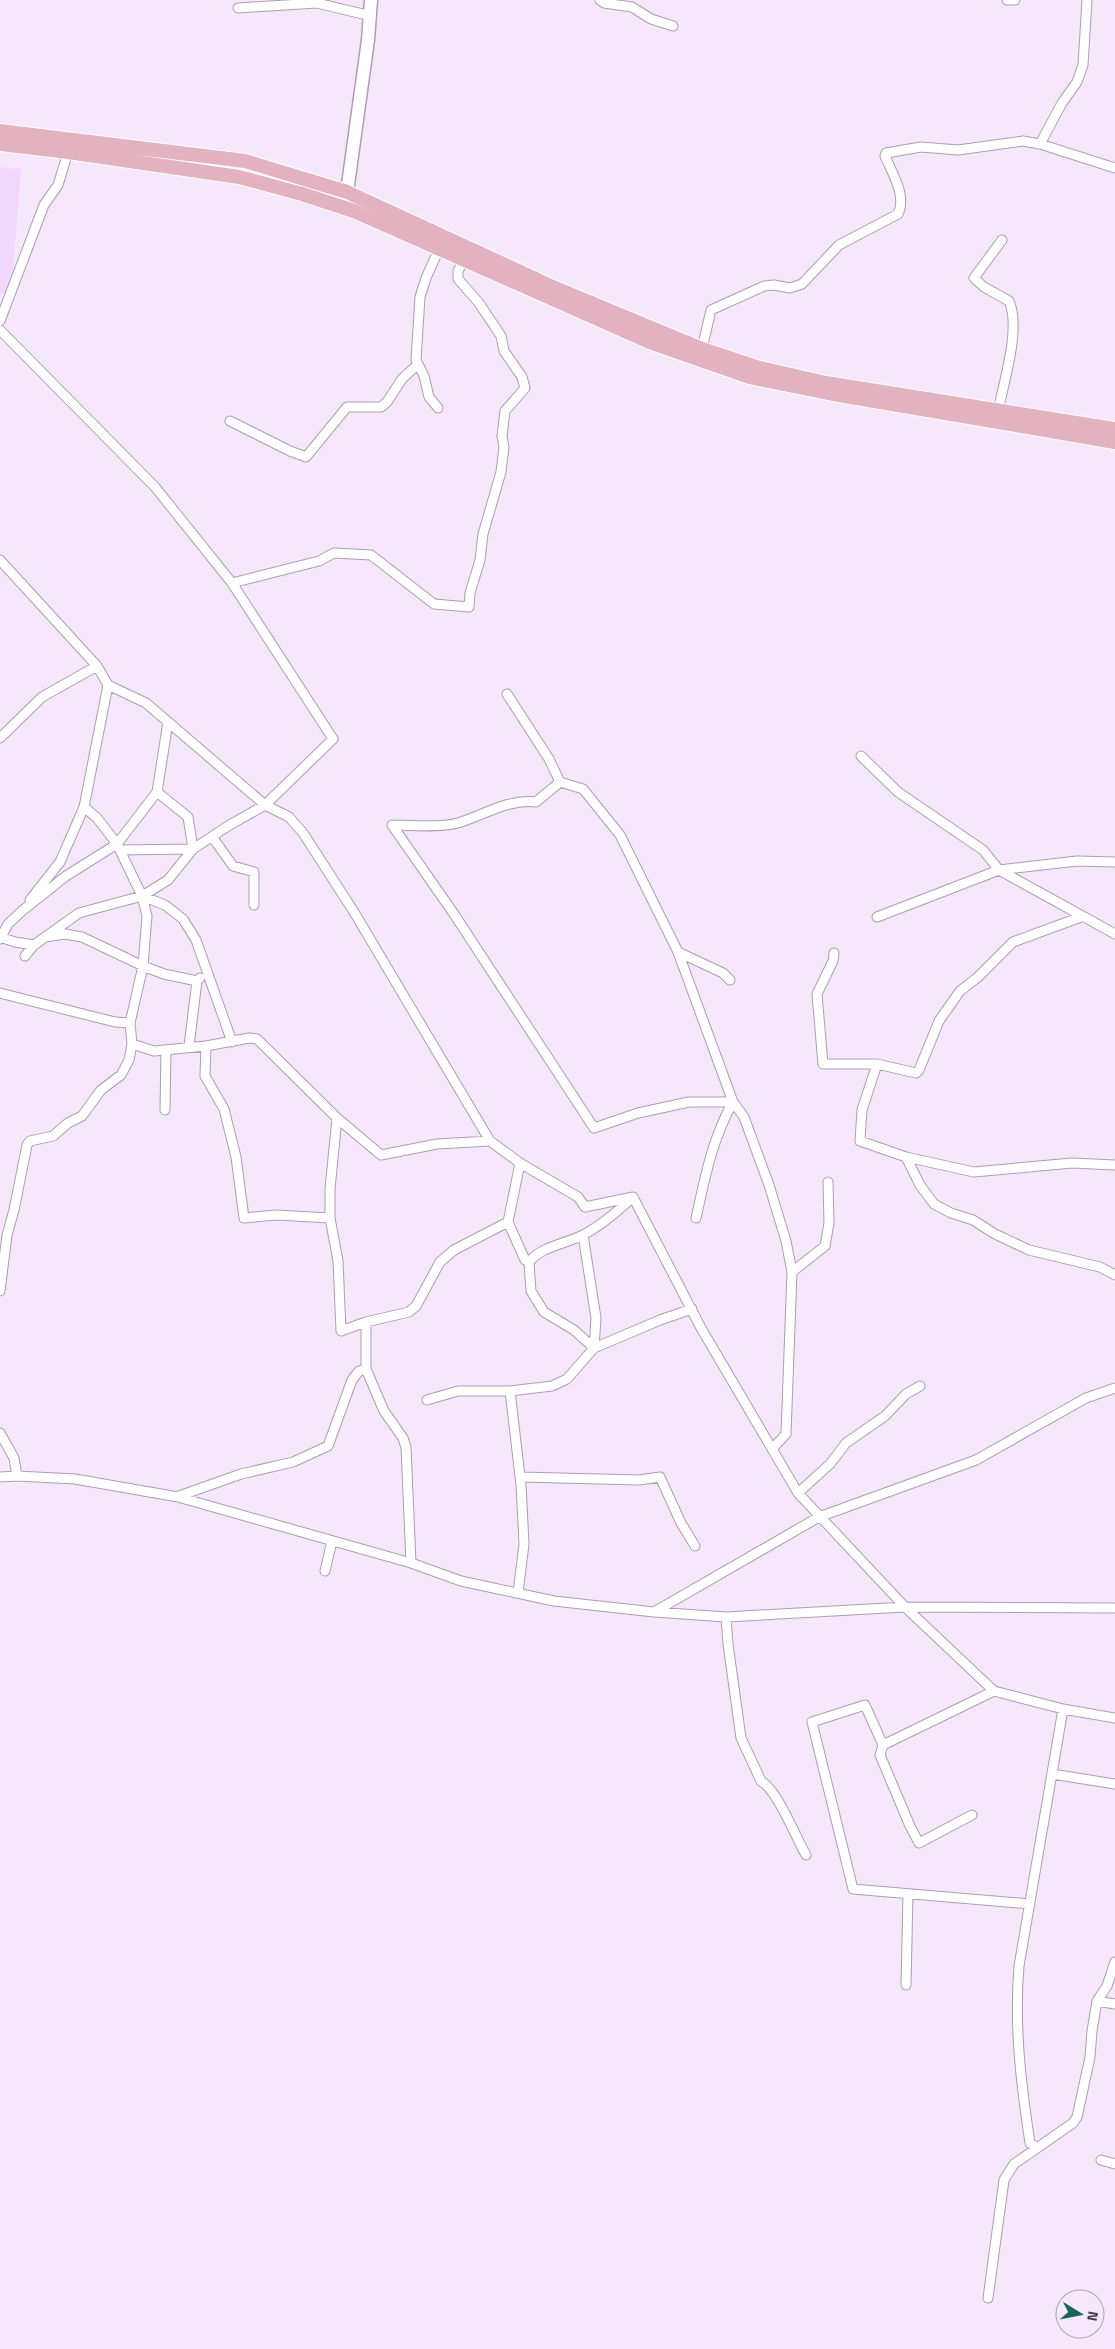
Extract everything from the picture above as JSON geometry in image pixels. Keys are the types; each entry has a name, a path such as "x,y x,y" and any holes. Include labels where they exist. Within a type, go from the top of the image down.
{"main road":[{"path":"0,131 246,161 347,192 555,288 702,350 756,367 826,383 1115,430"},
{"path":"0,144 68,152 269,184 354,212 652,343 749,377 833,394 1115,442"}],"street":[{"path":"347,192 371,16 371,0"},
{"path":"600,0 604,3 632,6 651,19 673,26"},
{"path":"1007,0 1015,0"},
{"path":"1040,144 1062,103 1077,82 1083,65 1087,0"},
{"path":"238,8 317,3 371,16"},
{"path":"702,350 711,310 764,286 774,285 790,288 802,284 840,245 898,214 902,206 901,197 885,156 886,153 921,147 958,150 1023,141 1040,144 1115,168"},
{"path":"0,321 44,205 58,185 68,152"},
{"path":"998,410 1012,334 1013,312 1009,301 984,287 974,276 1002,240"},
{"path":"438,408 429,397 424,376 417,365 420,297 439,249"},
{"path":"232,583 319,561 334,553 359,553 372,555 434,604 469,608 470,593 480,560 483,534 501,472 505,411 525,388 522,377 504,351 501,336 478,303 458,279 458,271 464,260"},
{"path":"0,330 155,488 232,583 333,739 265,805 228,826 194,850 168,880 142,896 79,913 34,944 25,956"},
{"path":"230,421 306,457 347,407 381,407 387,402 402,379 417,365"},
{"path":"0,560 97,666 108,686 146,703 265,805 289,817 303,833 354,912 490,1141 520,1163 578,1197 585,1207 633,1197"},
{"path":"0,738 42,697 97,666"},
{"path":"22,911 60,862 84,807 108,686"},
{"path":"507,694 548,759 560,782"},
{"path":"34,944 0,938 8,924 66,876 119,847 157,792 168,722"},
{"path":"861,756 898,792 983,850 998,870 1115,934"},
{"path":"732,1102 689,1102 638,1113 594,1128 454,914 392,825 456,824 489,810 528,800 536,802 560,782 574,784 583,789 620,835 678,952 732,1102 744,1117 769,1185 786,1241 792,1272 786,1434 772,1449"},
{"path":"157,792 188,817 194,850"},
{"path":"0,1291 7,1235 28,1144 30,1141 53,1136 68,1123 82,1116 101,1090 121,1075 129,1060 132,1044 130,1023 143,966 148,918 142,896 119,847 98,818 84,807"},
{"path":"213,838 233,866 254,872 254,906"},
{"path":"119,847 194,850"},
{"path":"877,917 998,870 1077,861 1115,862"},
{"path":"142,896 165,905 186,923 203,954 206,971 232,1042"},
{"path":"834,954 833,961 817,994 823,1064 877,1064 916,1074 920,1070 939,1021 960,991 978,977 1013,942 1082,917"},
{"path":"44,937 66,934 82,937 164,974 198,981"},
{"path":"678,952 723,973 730,980"},
{"path":"189,1046 198,981 206,971"},
{"path":"0,993 115,1022 130,1023"},
{"path":"132,1044 154,1051 189,1046 206,1046 249,1038 257,1039 337,1118 377,1153 385,1156 437,1144 490,1141"},
{"path":"206,1046 205,1076 224,1109 236,1157 244,1218 276,1215 330,1218"},
{"path":"165,1110 166,1050"},
{"path":"877,1064 862,1110 860,1141 906,1157 974,1172 1072,1163 1115,1165"},
{"path":"696,1218 708,1160 721,1123 732,1102"},
{"path":"337,1118 330,1189 330,1218 338,1262 341,1299 340,1330 343,1331 366,1322 409,1312 416,1306 440,1262 454,1250 508,1222"},
{"path":"906,1157 920,1185 934,1204 951,1213 973,1220 995,1234 1035,1253 1100,1267 1115,1275"},
{"path":"520,1163 508,1222 525,1260 529,1262"},
{"path":"792,1272 825,1246 829,1223 828,1182"},
{"path":"594,1348 574,1330 544,1312 531,1291 529,1262 536,1254 583,1235 611,1218 633,1197"},
{"path":"633,1197 692,1309 772,1449 798,1493 819,1517 905,1607 994,1691 1064,1709 1115,1718"},
{"path":"583,1235 596,1318 594,1348"},
{"path":"428,1400 458,1391 510,1391 552,1386 567,1379 594,1348 660,1320 692,1309"},
{"path":"366,1322 366,1369 384,1411 403,1438 406,1447 411,1563"},
{"path":"178,1497 241,1474 293,1462 328,1446 352,1380 359,1371 366,1369"},
{"path":"798,1493 830,1464 846,1443 885,1416 906,1394 920,1386"},
{"path":"654,1612 819,1517 976,1460 1086,1398 1115,1388"},
{"path":"510,1391 520,1477 524,1544 518,1593"},
{"path":"0,1434 14,1458 17,1476"},
{"path":"0,1477 75,1479 178,1497 411,1563 461,1581 554,1601 654,1612 726,1617 905,1607 1115,1608"},
{"path":"520,1477 639,1480 660,1477 681,1523 695,1546"},
{"path":"324,1571 332,1542"},
{"path":"726,1617 741,1738 761,1781 767,1784 781,1807 806,1855"},
{"path":"883,1745 994,1691"},
{"path":"972,1815 920,1843 910,1826 880,1755 883,1745 865,1705 812,1722 853,1889 1030,1904"},
{"path":"1037,2148 1030,2143 1020,2081 1016,2004 1019,1966 1064,1709"},
{"path":"1052,1774 1115,1784"},
{"path":"906,1985 908,1894"},
{"path":"988,2298 1004,2180 1014,2164 1073,2123 1077,2117 1090,2057 1097,2001 1107,1986 1115,1962"},
{"path":"1097,2001 1115,2004"},
{"path":"1101,2160 1115,2164"}],"shaded area":[{"path":"0,167 21,169 11,294 0,293"}]}
